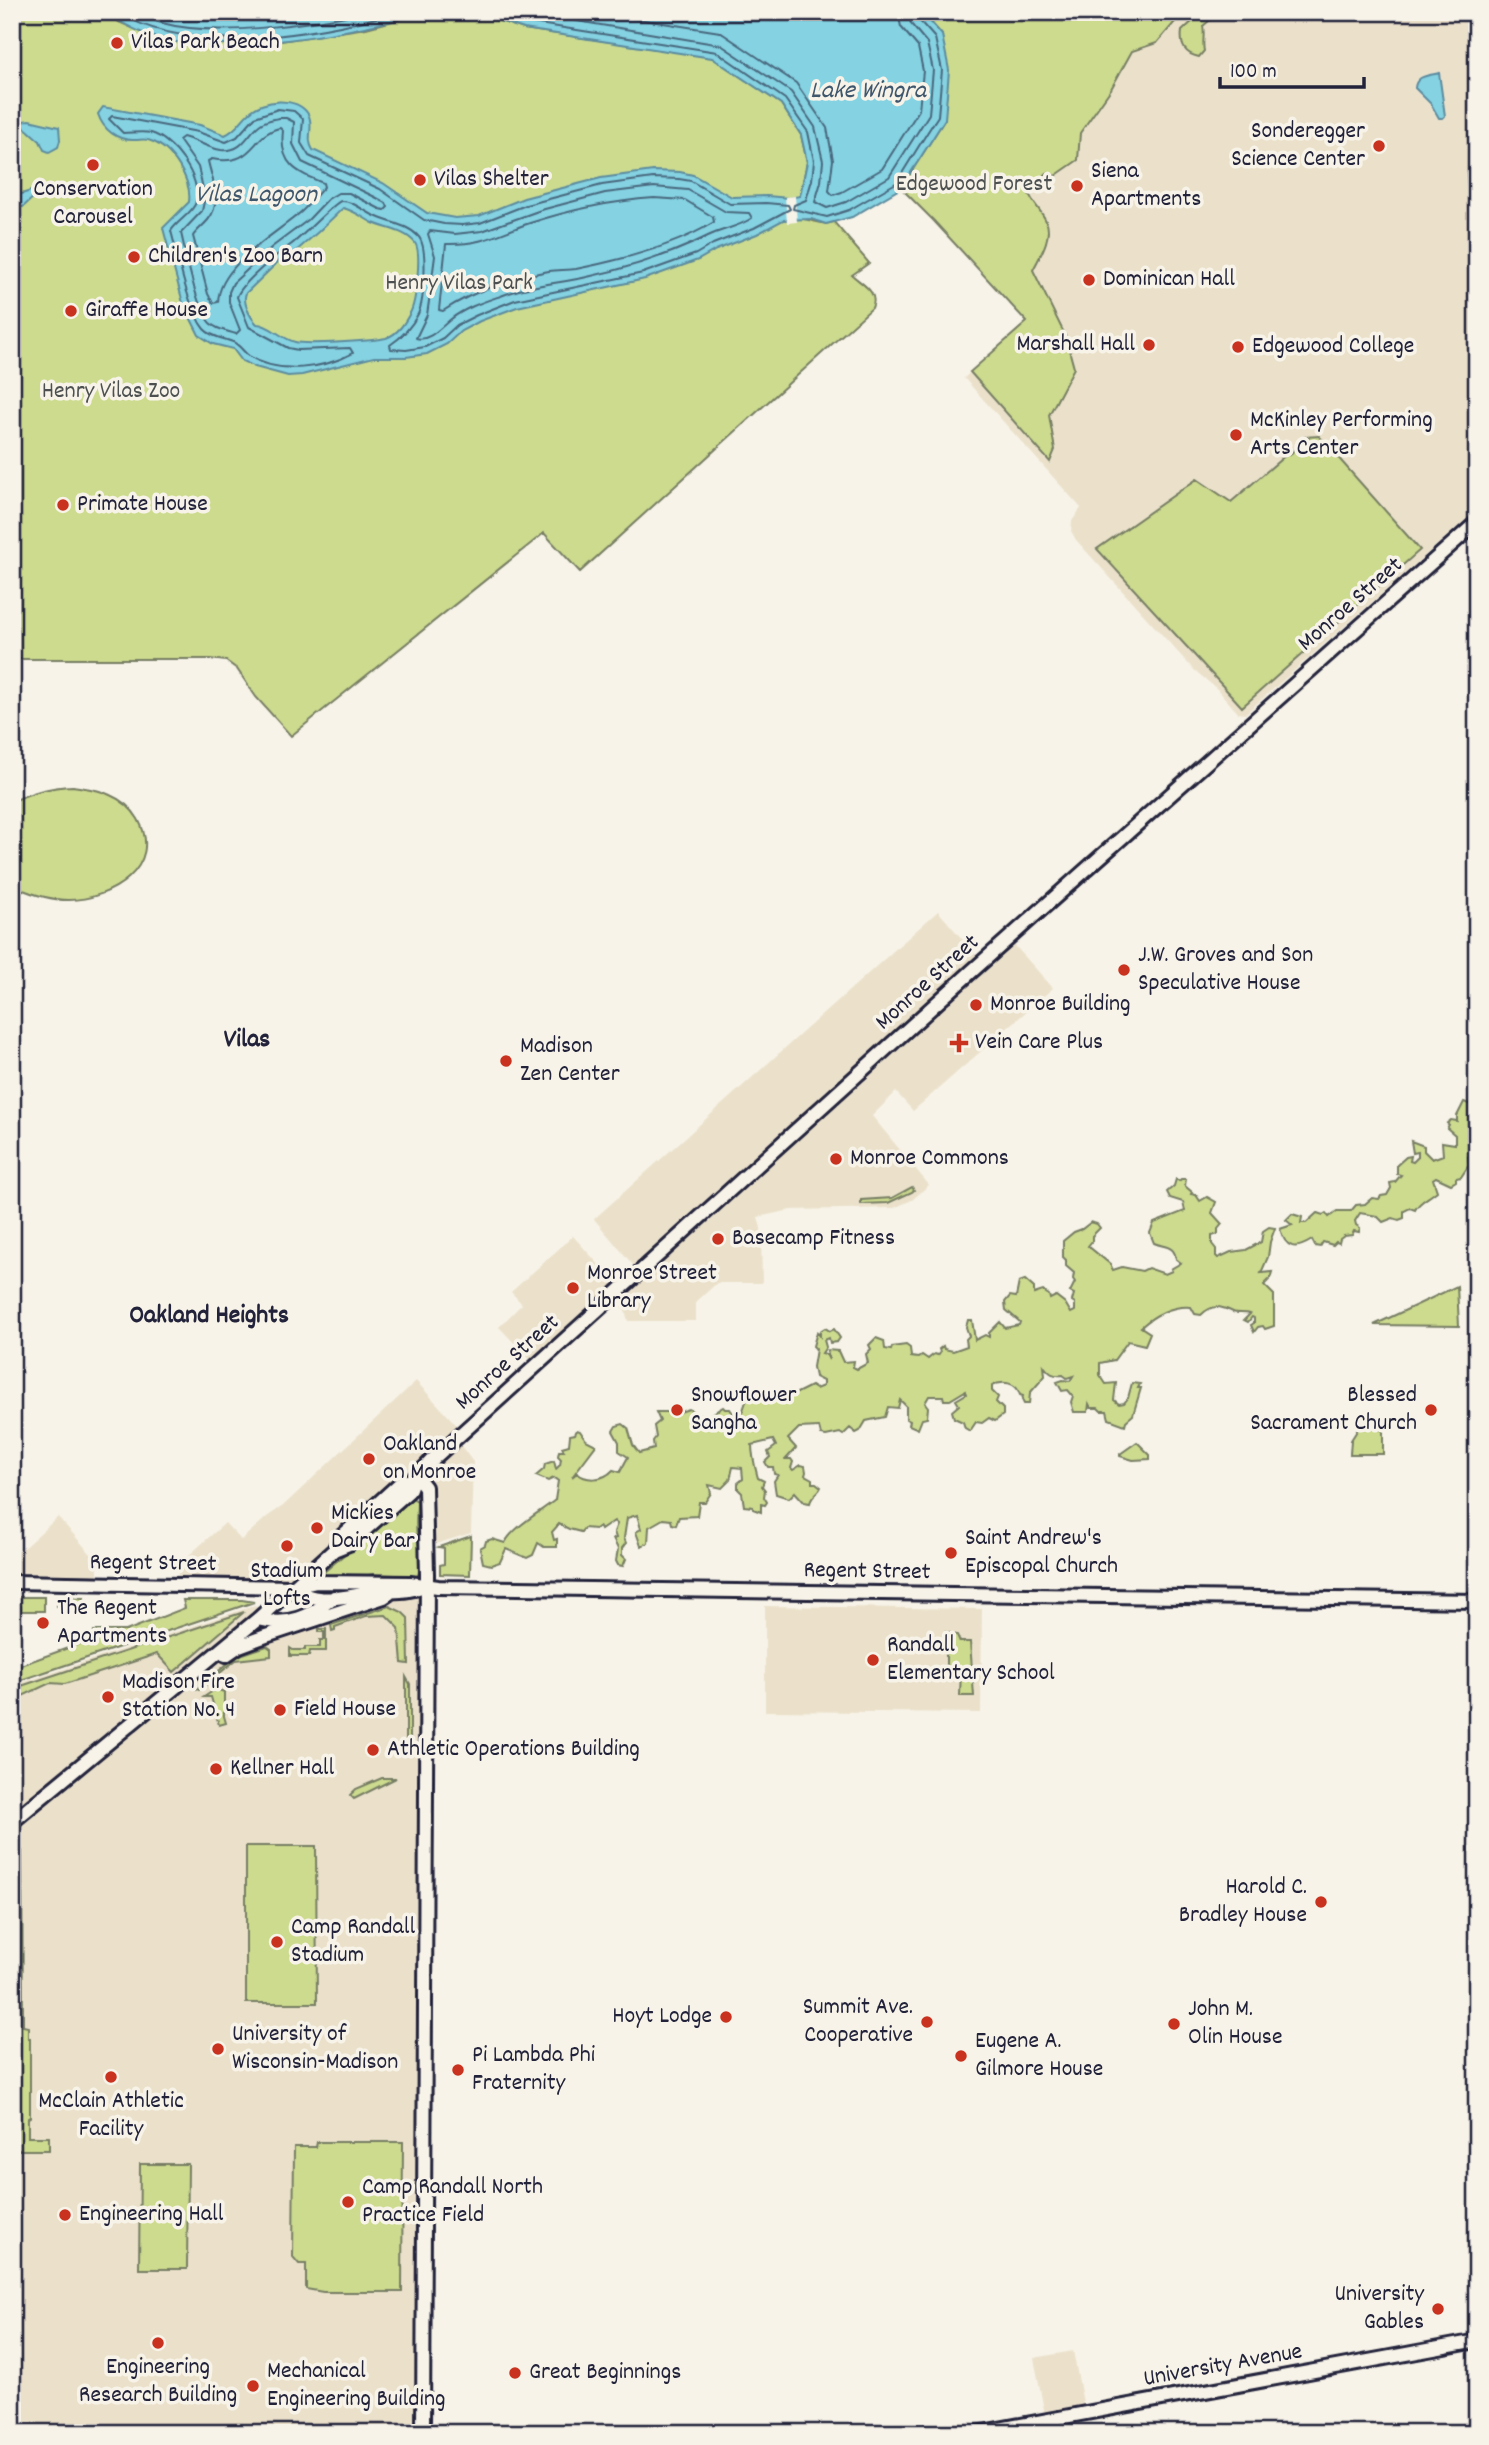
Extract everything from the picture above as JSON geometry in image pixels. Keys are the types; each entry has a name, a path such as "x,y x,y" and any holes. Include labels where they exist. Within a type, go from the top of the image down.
{"main road":[{"name":"Monroe Street","path":"12,1822 258,1619 334,1550 349,1544 409,1491 415,1479 432,1460 865,1067 1477,522"},
{"path":"415,1479 425,1487 423,2433"},
{"name":"Regent Street","path":"12,1582 293,1587 317,1582 410,1583 425,1586 1477,1601"},
{"path":"258,1619 278,1623 296,1619 316,1611 341,1592 378,1583"},
{"name":"Regent Street","path":"293,1587 303,1597 332,1598 384,1591 410,1592 425,1586"},
{"path":"184,1680 210,1669 239,1646 390,1593"},
{"name":"University Avenue","path":"977,2433 1477,2341"}],"shaded area":[{"name":"Edgewood College","path":"922,12 1477,12 1477,510 1245,714 1238,713 1217,689 1193,669 1076,540 1071,531 1072,521 1081,508 964,378 1027,322 901,188 945,119 942,35"},
{"path":"938,911 982,962 1009,939 1053,988 913,1111 896,1092 872,1116 929,1185 912,1200 894,1208 791,1210 758,1217 761,1228 762,1283 717,1283 696,1302 696,1321 628,1321 625,1311 612,1297 536,1366 499,1327 522,1304 511,1292 573,1236 621,1289 639,1272 594,1219"},
{"path":"416,1381 463,1432 456,1439 473,1462 471,1533 426,1547 425,1487 417,1477 293,1587 178,1585 178,1565 225,1523 241,1540 283,1506"},
{"path":"58,1517 98,1562 98,1584 12,1582 12,1545 19,1552"},
{"name":"University of Wisconsin-Madison","path":"425,1586 423,2433 12,2433 12,1686 253,1606 269,1609 187,1679 210,1669 231,1651"},
{"name":"Randall Elementary School","path":"765,1606 982,1609 981,1713 765,1711"},
{"path":"1073,2351 1085,2413 1046,2420 1034,2358"}],"green space":[{"name":"Henry Vilas Park","path":"12,12 105,12 119,22 156,38 268,43 366,28 428,12 472,12 524,29 712,57 781,104 801,135 807,162 800,196 799,218 826,224 834,222 869,263 852,275 872,293 872,308 580,572 544,533 291,736 256,697 237,669 226,661 12,659"},
{"name":"Edgewood Forest","path":"922,12 1175,12 1175,22 1157,43 1132,51 1111,89 1080,133 1078,160 1055,176 1047,173 1028,191 1048,227 1045,246 1033,270 1065,335 1074,368 1049,415 1055,450 1050,462 970,372 1027,322 901,188 945,119 942,35"},
{"path":"1194,12 1217,14 1203,26 1204,51 1199,57 1190,54 1182,41 1182,31 1197,17"},
{"path":"1467,173 1477,174 1477,307"},
{"path":"1319,436 1420,550 1242,707 1097,549 1197,479 1231,502 1287,454 1290,455 1304,437"},
{"path":"73,786 106,793 123,802 133,812 144,836 144,852 139,866 129,878 116,887 84,898 54,899 16,887 12,884 12,802 42,790"},
{"path":"1464,1102 1477,1107 1477,1158 1468,1157 1469,1165 1456,1181 1451,1184 1436,1177 1433,1179 1437,1191 1415,1210 1410,1208 1404,1211 1404,1218 1399,1220 1393,1218 1383,1222 1377,1216 1360,1213 1355,1221 1360,1228 1359,1232 1354,1231 1352,1235 1344,1236 1339,1243 1333,1245 1323,1242 1320,1247 1315,1246 1312,1240 1292,1246 1285,1241 1280,1229 1292,1225 1286,1220 1292,1214 1302,1217 1301,1223 1306,1223 1317,1213 1326,1213 1329,1217 1337,1211 1351,1211 1356,1205 1387,1195 1391,1188 1390,1183 1395,1182 1401,1175 1397,1174 1397,1165 1406,1157 1411,1156 1410,1161 1413,1162 1418,1157 1418,1152 1413,1153 1411,1141 1424,1146 1424,1151 1432,1159 1443,1155 1442,1142 1455,1144 1455,1135 1447,1128 1447,1123 1451,1120 1457,1121"},
{"path":"1176,1179 1186,1179 1185,1186 1200,1201 1207,1197 1216,1202 1212,1213 1222,1224 1218,1234 1212,1236 1212,1244 1218,1258 1231,1252 1246,1250 1261,1242 1263,1231 1269,1227 1275,1228 1261,1273 1272,1272 1264,1285 1274,1295 1274,1326 1265,1329 1263,1326 1258,1327 1254,1332 1251,1325 1254,1318 1248,1322 1244,1320 1250,1314 1216,1307 1201,1315 1195,1314 1191,1307 1177,1308 1152,1319 1141,1327 1150,1333 1145,1345 1128,1341 1114,1360 1100,1363 1100,1375 1106,1384 1116,1383 1114,1400 1119,1404 1128,1398 1132,1383 1140,1384 1133,1415 1125,1425 1109,1419 1107,1411 1091,1408 1089,1404 1088,1412 1074,1412 1071,1402 1073,1396 1068,1390 1062,1391 1057,1382 1070,1381 1073,1376 1067,1378 1054,1375 1044,1366 1045,1376 1030,1393 1029,1404 1024,1404 1023,1396 1012,1385 1004,1383 992,1386 992,1391 998,1397 996,1402 1003,1409 1003,1415 995,1421 989,1418 982,1423 976,1422 970,1431 965,1428 963,1422 954,1418 952,1411 959,1405 956,1400 966,1394 965,1391 950,1400 944,1400 943,1396 929,1396 925,1403 928,1407 927,1418 922,1419 918,1429 909,1425 906,1406 900,1400 898,1408 888,1407 885,1417 866,1421 856,1433 850,1428 843,1435 840,1433 826,1436 821,1435 819,1427 799,1428 788,1439 796,1448 786,1459 793,1462 793,1470 801,1465 805,1466 805,1475 812,1479 812,1483 821,1487 810,1503 804,1502 795,1492 789,1498 776,1494 774,1481 778,1475 774,1474 773,1467 768,1467 765,1462 770,1457 768,1452 776,1446 773,1440 752,1445 758,1478 764,1481 762,1486 767,1502 765,1505 761,1504 761,1512 744,1506 742,1493 738,1489 738,1483 743,1479 742,1468 733,1467 730,1480 722,1488 709,1485 711,1493 705,1502 699,1502 697,1516 679,1517 676,1525 672,1524 671,1520 663,1519 649,1527 648,1543 641,1546 636,1532 641,1529 637,1515 627,1518 624,1538 626,1543 622,1548 622,1555 626,1559 623,1566 616,1561 618,1549 613,1539 616,1538 614,1532 617,1524 614,1521 601,1530 599,1526 595,1529 584,1528 581,1532 559,1524 552,1532 554,1540 557,1539 557,1547 544,1547 538,1543 533,1555 527,1558 506,1549 500,1562 491,1565 483,1563 480,1548 486,1541 492,1539 505,1543 520,1526 555,1500 558,1481 554,1478 548,1481 536,1476 544,1469 545,1464 554,1461 556,1469 560,1465 559,1451 564,1451 562,1447 569,1445 570,1435 577,1430 586,1440 596,1445 572,1477 577,1473 585,1477 600,1478 613,1470 620,1472 628,1457 619,1451 619,1442 613,1431 616,1426 623,1424 628,1428 633,1445 639,1453 654,1449 654,1426 660,1421 656,1412 667,1412 670,1415 689,1409 705,1418 723,1407 730,1409 735,1416 741,1416 750,1390 754,1389 756,1398 784,1392 788,1395 795,1394 811,1386 816,1389 823,1386 823,1381 815,1377 813,1367 816,1349 813,1346 817,1332 820,1336 820,1331 825,1328 830,1331 834,1329 840,1338 837,1342 830,1343 829,1338 824,1340 826,1347 822,1353 826,1354 829,1360 827,1350 838,1351 843,1362 854,1361 853,1367 857,1369 868,1363 866,1354 871,1349 869,1345 876,1338 884,1341 885,1349 891,1350 892,1347 906,1345 910,1348 911,1357 918,1358 922,1355 928,1359 934,1354 938,1355 943,1346 944,1349 953,1351 967,1346 968,1320 972,1320 975,1340 985,1335 989,1337 989,1333 1000,1322 1005,1328 1019,1325 1020,1322 1006,1310 1005,1302 1010,1296 1016,1297 1019,1282 1025,1280 1034,1288 1034,1294 1043,1291 1050,1299 1056,1296 1065,1303 1071,1313 1075,1311 1075,1303 1072,1301 1074,1294 1070,1292 1075,1282 1074,1273 1066,1266 1063,1241 1091,1222 1100,1228 1092,1236 1088,1246 1110,1264 1113,1270 1122,1267 1142,1271 1148,1268 1165,1274 1172,1271 1171,1269 1181,1263 1171,1249 1154,1243 1150,1233 1154,1223 1185,1211 1183,1202 1170,1198 1167,1192 1174,1186"},
{"path":"912,1187 912,1192 888,1203 861,1204 861,1200 892,1198"},
{"path":"1457,1286 1459,1326 1374,1325"},
{"path":"1360,1426 1377,1427 1383,1431 1383,1454 1350,1454 1351,1440"},
{"path":"1137,1442 1150,1455 1150,1459 1133,1460 1120,1456 1120,1454"},
{"path":"411,1497 417,1501 416,1532 421,1562 417,1576 324,1576 324,1572"},
{"path":"471,1536 470,1575 440,1574 440,1565 444,1564 444,1548 439,1547"},
{"path":"17,1597 44,1597 44,1611 21,1611 21,1606 17,1605"},
{"path":"57,1597 84,1598 84,1606 74,1606 74,1611 71,1611 71,1607 57,1606"},
{"path":"183,1600 254,1602 12,1683 12,1666 93,1639 94,1631 126,1631 185,1608"},
{"path":"389,1606 408,1618 409,1664 402,1663 399,1628 386,1615 366,1616 335,1627 332,1631 331,1625"},
{"path":"244,1612 174,1672 157,1654 65,1684 50,1683 12,1701 12,1689"},
{"path":"319,1629 326,1629 326,1651 310,1651 309,1656 290,1656 290,1648 305,1650 305,1647 320,1647 324,1632 319,1632"},
{"path":"946,1632 957,1635 960,1642 970,1642 974,1696 960,1696 961,1669 946,1673"},
{"path":"267,1646 271,1649 271,1656 236,1660 197,1689 237,1656"},
{"path":"406,1677 410,1684 410,1752 406,1752"},
{"path":"216,1689 224,1692 226,1723 219,1725 211,1697 204,1697"},
{"path":"382,1778 396,1778 354,1799 350,1795 356,1789"},
{"path":"16,1838 14,1848 22,1851 23,2026 28,2027 30,2038 28,2137 49,2137 49,2150 12,2150 12,1841"},
{"path":"246,1846 316,1846 317,2003 246,2003"},
{"name":"Camp Randall North Practice Field","path":"317,2142 403,2142 402,2292 323,2292 306,2289 306,2264 299,2264 293,2257 294,2147 316,2147"},
{"path":"140,2164 188,2164 187,2269 139,2269"}],"water":[{"path":"105,12 428,12 306,37 257,43 213,44 157,38 130,27"},
{"name":"Vilas Lagoon","path":"472,12 922,12 942,35 949,70 945,119 901,188 852,217 826,224 811,219 783,220 698,260 645,279 517,307 480,321 427,354 374,357 288,376 255,367 242,361 233,349 213,344 199,335 183,303 163,228 189,202 184,175 173,158 159,145 147,140 123,139 112,133 98,114 103,107 200,125 225,135 255,108 270,102 296,104 303,108 310,118 310,141 313,150 383,183 427,213 455,218 479,216 524,198 601,178 653,171 693,175 732,197 800,196 807,162 801,135 781,104 712,58 524,29","holes":["343,208 406,235 415,243 418,266 415,297 411,311 401,328 386,338 302,343 257,324 247,309 246,293 281,259 295,252"]},
{"path":"1439,73 1445,116 1443,118 1439,118 1431,104 1415,88 1420,78"},
{"path":"23,121 59,127 58,147 49,152 44,150 40,141 23,126"},
{"path":"31,191 35,196 23,207 13,205 15,196"}],"pier":[{"path":"795,196 797,222 787,223 785,197"}],"railway":[{"path":"12,2423 34,2433"}],"place":[{"name":"Vilas Park Beach","path":"117,43"},
{"name":"Sonderegger Science Center","path":"1379,146"},
{"name":"Conservation Carousel","path":"93,165"},
{"name":"Vilas Shelter","path":"420,180"},
{"name":"Siena Apartments","path":"1077,186"},
{"name":"Children's Zoo Barn","path":"134,257"},
{"name":"Dominican Hall","path":"1089,280"},
{"name":"Giraffe House","path":"71,311"},
{"name":"Marshall Hall","path":"1149,345"},
{"name":"Edgewood College","path":"1238,347"},
{"name":"McKinley Performing Arts Center","path":"1236,435"},
{"name":"Primate House","path":"63,505"},
{"name":"J.W. Groves and Son Speculative House","path":"1124,970"},
{"name":"Monroe Building","path":"976,1005"},
{"name":"Vein Care Plus","path":"959,1043"},
{"name":"Madison Zen Center","path":"506,1061"},
{"name":"Monroe Commons","path":"836,1159"},
{"name":"Basecamp Fitness","path":"718,1239"},
{"name":"Monroe Street Library","path":"573,1288"},
{"name":"Snowflower Sangha","path":"677,1410"},
{"name":"Blessed Sacrament Church","path":"1431,1410"},
{"name":"Oakland on Monroe","path":"369,1459"},
{"name":"Mickies Dairy Bar","path":"317,1528"},
{"name":"Stadium Lofts","path":"287,1546"},
{"name":"Saint Andrew's Episcopal Church","path":"951,1553"},
{"name":"The Regent Apartments","path":"43,1623"},
{"name":"Randall Elementary School","path":"873,1660"},
{"name":"Madison Fire Station No. 4","path":"108,1697"},
{"name":"Field House","path":"280,1710"},
{"name":"Athletic Operations Building","path":"373,1750"},
{"name":"Kellner Hall","path":"216,1769"},
{"name":"Harold C. Bradley House","path":"1321,1902"},
{"name":"Camp Randall Stadium","path":"277,1942"},
{"name":"Hoyt Lodge","path":"726,2017"},
{"name":"Summit Ave. Cooperative","path":"927,2022"},
{"name":"John M. Olin House","path":"1174,2024"},
{"name":"University of Wisconsin-Madison","path":"218,2049"},
{"name":"Eugene A. Gilmore House","path":"961,2056"},
{"name":"Pi Lambda Phi Fraternity","path":"458,2070"},
{"name":"McClain Athletic Facility","path":"111,2077"},
{"name":"Camp Randall North Practice Field","path":"348,2202"},
{"name":"Engineering Hall","path":"65,2215"},
{"name":"University Gables","path":"1438,2309"},
{"name":"Engineering Research Building","path":"158,2343"},
{"name":"Great Beginnings","path":"515,2373"},
{"name":"Mechanical Engineering Building","path":"253,2386"}],"district":[{"name":"Vilas","path":"247,1040"},
{"name":"Oakland Heights","path":"209,1316"}],"water label":[{"name":"Lake Wingra","path":"868,91"}],"park label":[{"name":"Henry Vilas Zoo","path":"111,392"}]}
